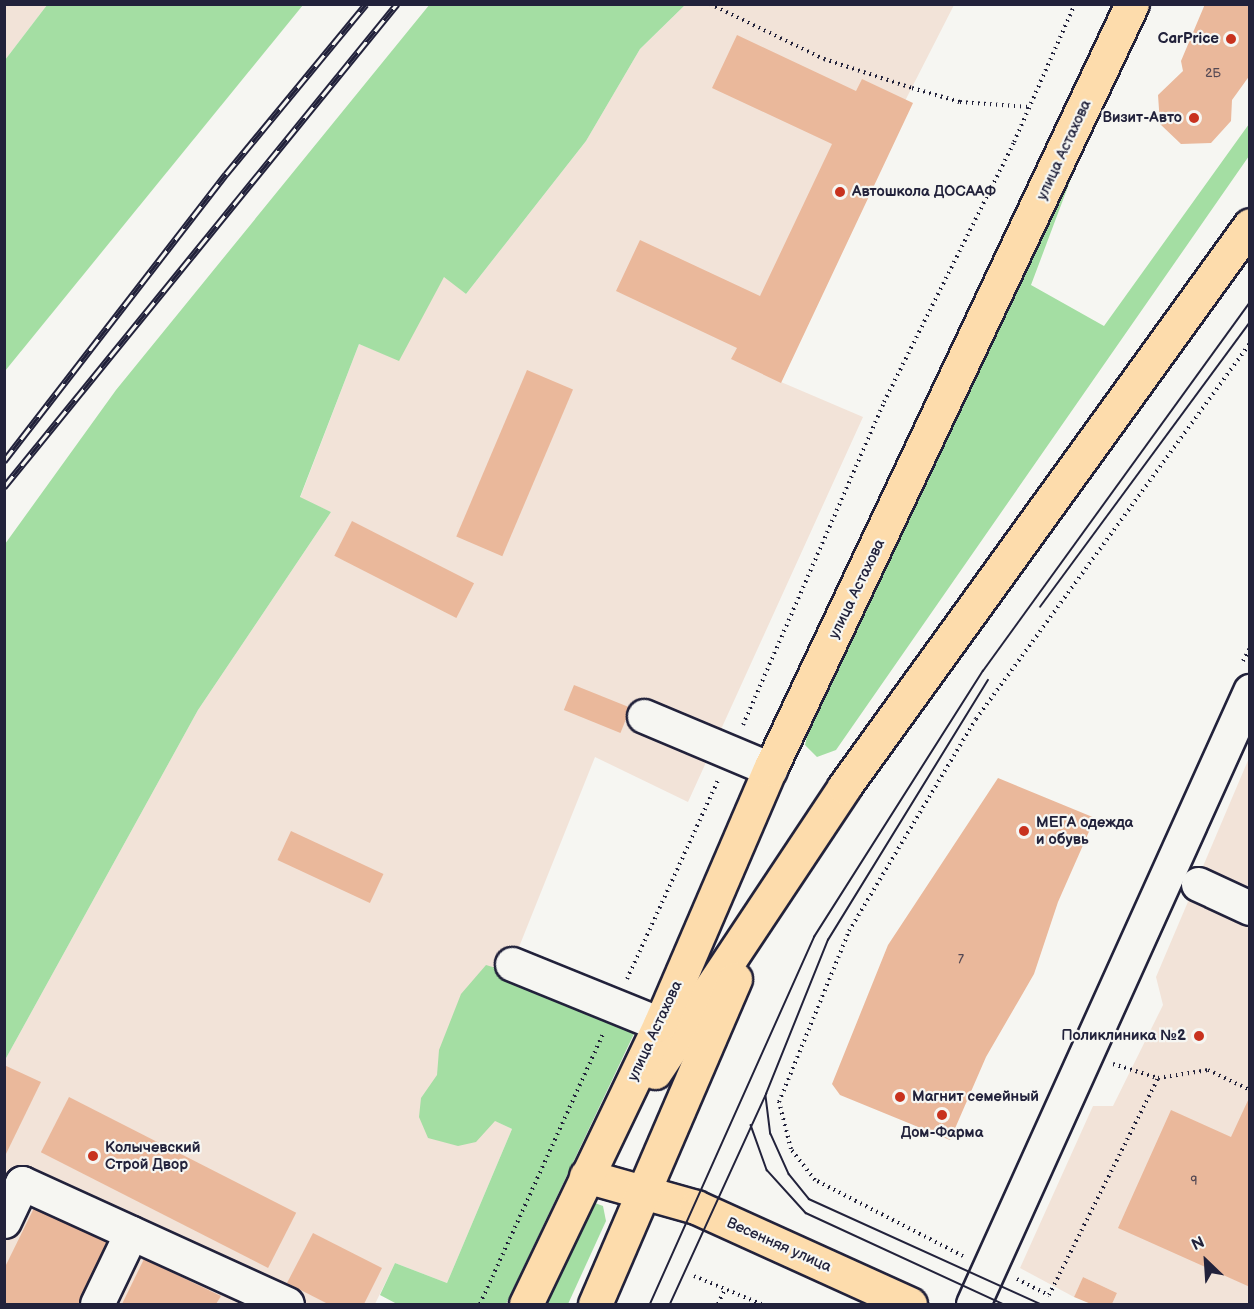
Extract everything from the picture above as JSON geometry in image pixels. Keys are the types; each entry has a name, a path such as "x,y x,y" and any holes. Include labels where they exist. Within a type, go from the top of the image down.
{"main road":[{"name":"улица Астахова","path":"526,1305 660,1024 770,769 1131,4"},
{"name":"улица Астахова","path":"586,1176 851,777 1250,225"},
{"name":"улица Астахова","path":"595,1305 645,1194 765,908"},
{"name":"Весенняя улица","path":"586,1176 696,1208 910,1305"}],"street":[{"path":"973,1305 1248,697"},
{"path":"644,716 770,769"},
{"path":"1198,884 1250,908"},
{"path":"512,964 660,1024"},
{"path":"4,1221 22,1183 131,1233 232,1294 287,1305"},
{"path":"97,1305 131,1233"}],"path":[{"path":"710,4 824,59 912,88 960,102 1029,106"},
{"path":"480,1305 731,752 885,402 1029,106 1075,4"},
{"path":"1158,1078 1049,1295 815,1180 791,1149 779,1102 849,931 976,719 1250,343"},
{"path":"1109,1063 1158,1078 1208,1070 1250,1089"},
{"path":"694,1276 761,1305"},
{"path":"718,1305 725,1289"}],"shaded area":[{"path":"5,5 47,5 5,60"},
{"path":"685,5 954,5 906,99 781,382 863,417 688,802 595,757 457,1102 512,1129 447,1283 395,1263 375,1304 5,1304 5,1060 198,710 331,512 300,498 359,344 399,360 444,276 466,294 586,141 640,49"},
{"name":"Поликлиника №2","path":"1249,758 1249,1304 1112,1304 1117,1293 1083,1277 1074,1297 1020,1268 1093,1106 1113,1106 1163,1005 1156,977"}],"green space":[{"path":"430,4 685,5 640,49 586,141 466,294 444,277 399,361 359,344 300,497 331,512 198,710 5,1060 5,544 116,390"},
{"path":"47,5 303,5 5,371 5,60"},
{"path":"1093,120 1031,285 1104,326 1249,124 1249,156 836,750 817,757 805,745 808,732"},
{"path":"486,965 555,986 640,1021 506,1304 397,1304 380,1295 395,1263 447,1283 512,1129 495,1121 476,1142 458,1146 428,1138 419,1117 421,1098 437,1075 439,1050 461,994"},
{"path":"595,1203 603,1206 606,1221 568,1304 539,1304 589,1205"}],"building":[{"path":"1205,4 1250,4 1250,75 1232,100 1231,121 1211,143 1181,144 1160,124 1158,95 1183,71 1181,61"},
{"name":"Автошкола ДОСААФ","path":"737,35 856,91 862,79 913,103 781,383 731,359 737,348 616,291 640,240 760,296 832,144 712,88"},
{"path":"527,370 573,390 502,556 456,537"},
{"path":"352,521 474,583 456,618 334,556"},
{"path":"574,685 631,708 620,733 564,710"},
{"path":"998,778 1095,818 1058,902 1034,974 986,1057 950,1140 840,1095 832,1084 888,945"},
{"path":"291,831 383,874 370,903 277,860"},
{"path":"4,1065 41,1082 4,1158"},
{"path":"1250,1096 1250,1287 1118,1228 1171,1110 1231,1137"},
{"path":"69,1097 296,1213 268,1268 41,1152"},
{"path":"34,1208 110,1244 81,1304 4,1304 4,1269"},
{"path":"313,1233 382,1268 364,1304 328,1304 287,1283"},
{"path":"144,1259 221,1296 216,1304 122,1304"},
{"path":"1083,1277 1117,1293 1112,1304 1091,1304 1074,1297"}],"tram line":[{"path":"650,1304 814,937 983,671 1250,302"},
{"path":"1040,607 1250,322"},
{"path":"670,1304 766,1094 828,940 988,680"},
{"path":"766,1096 771,1134 789,1174 809,1199 1040,1304"},
{"path":"751,1125 767,1170 806,1213 1003,1304"}],"railway":[{"path":"4,461 226,174 366,4"},
{"path":"4,487 397,4"}],"place":[{"name":"CarPrice","path":"1231,39"},
{"name":"Визит-Авто","path":"1194,118"},
{"name":"Автошкола ДОСААФ","path":"840,192"},
{"name":"МЕГА одежда и обувь","path":"1024,831"},
{"name":"Поликлиника №2","path":"1199,1036"},
{"name":"Магнит семейный","path":"900,1097"},
{"name":"Дом-Фарма","path":"942,1115"},
{"name":"Колычевский Строй Двор","path":"93,1156"}]}
